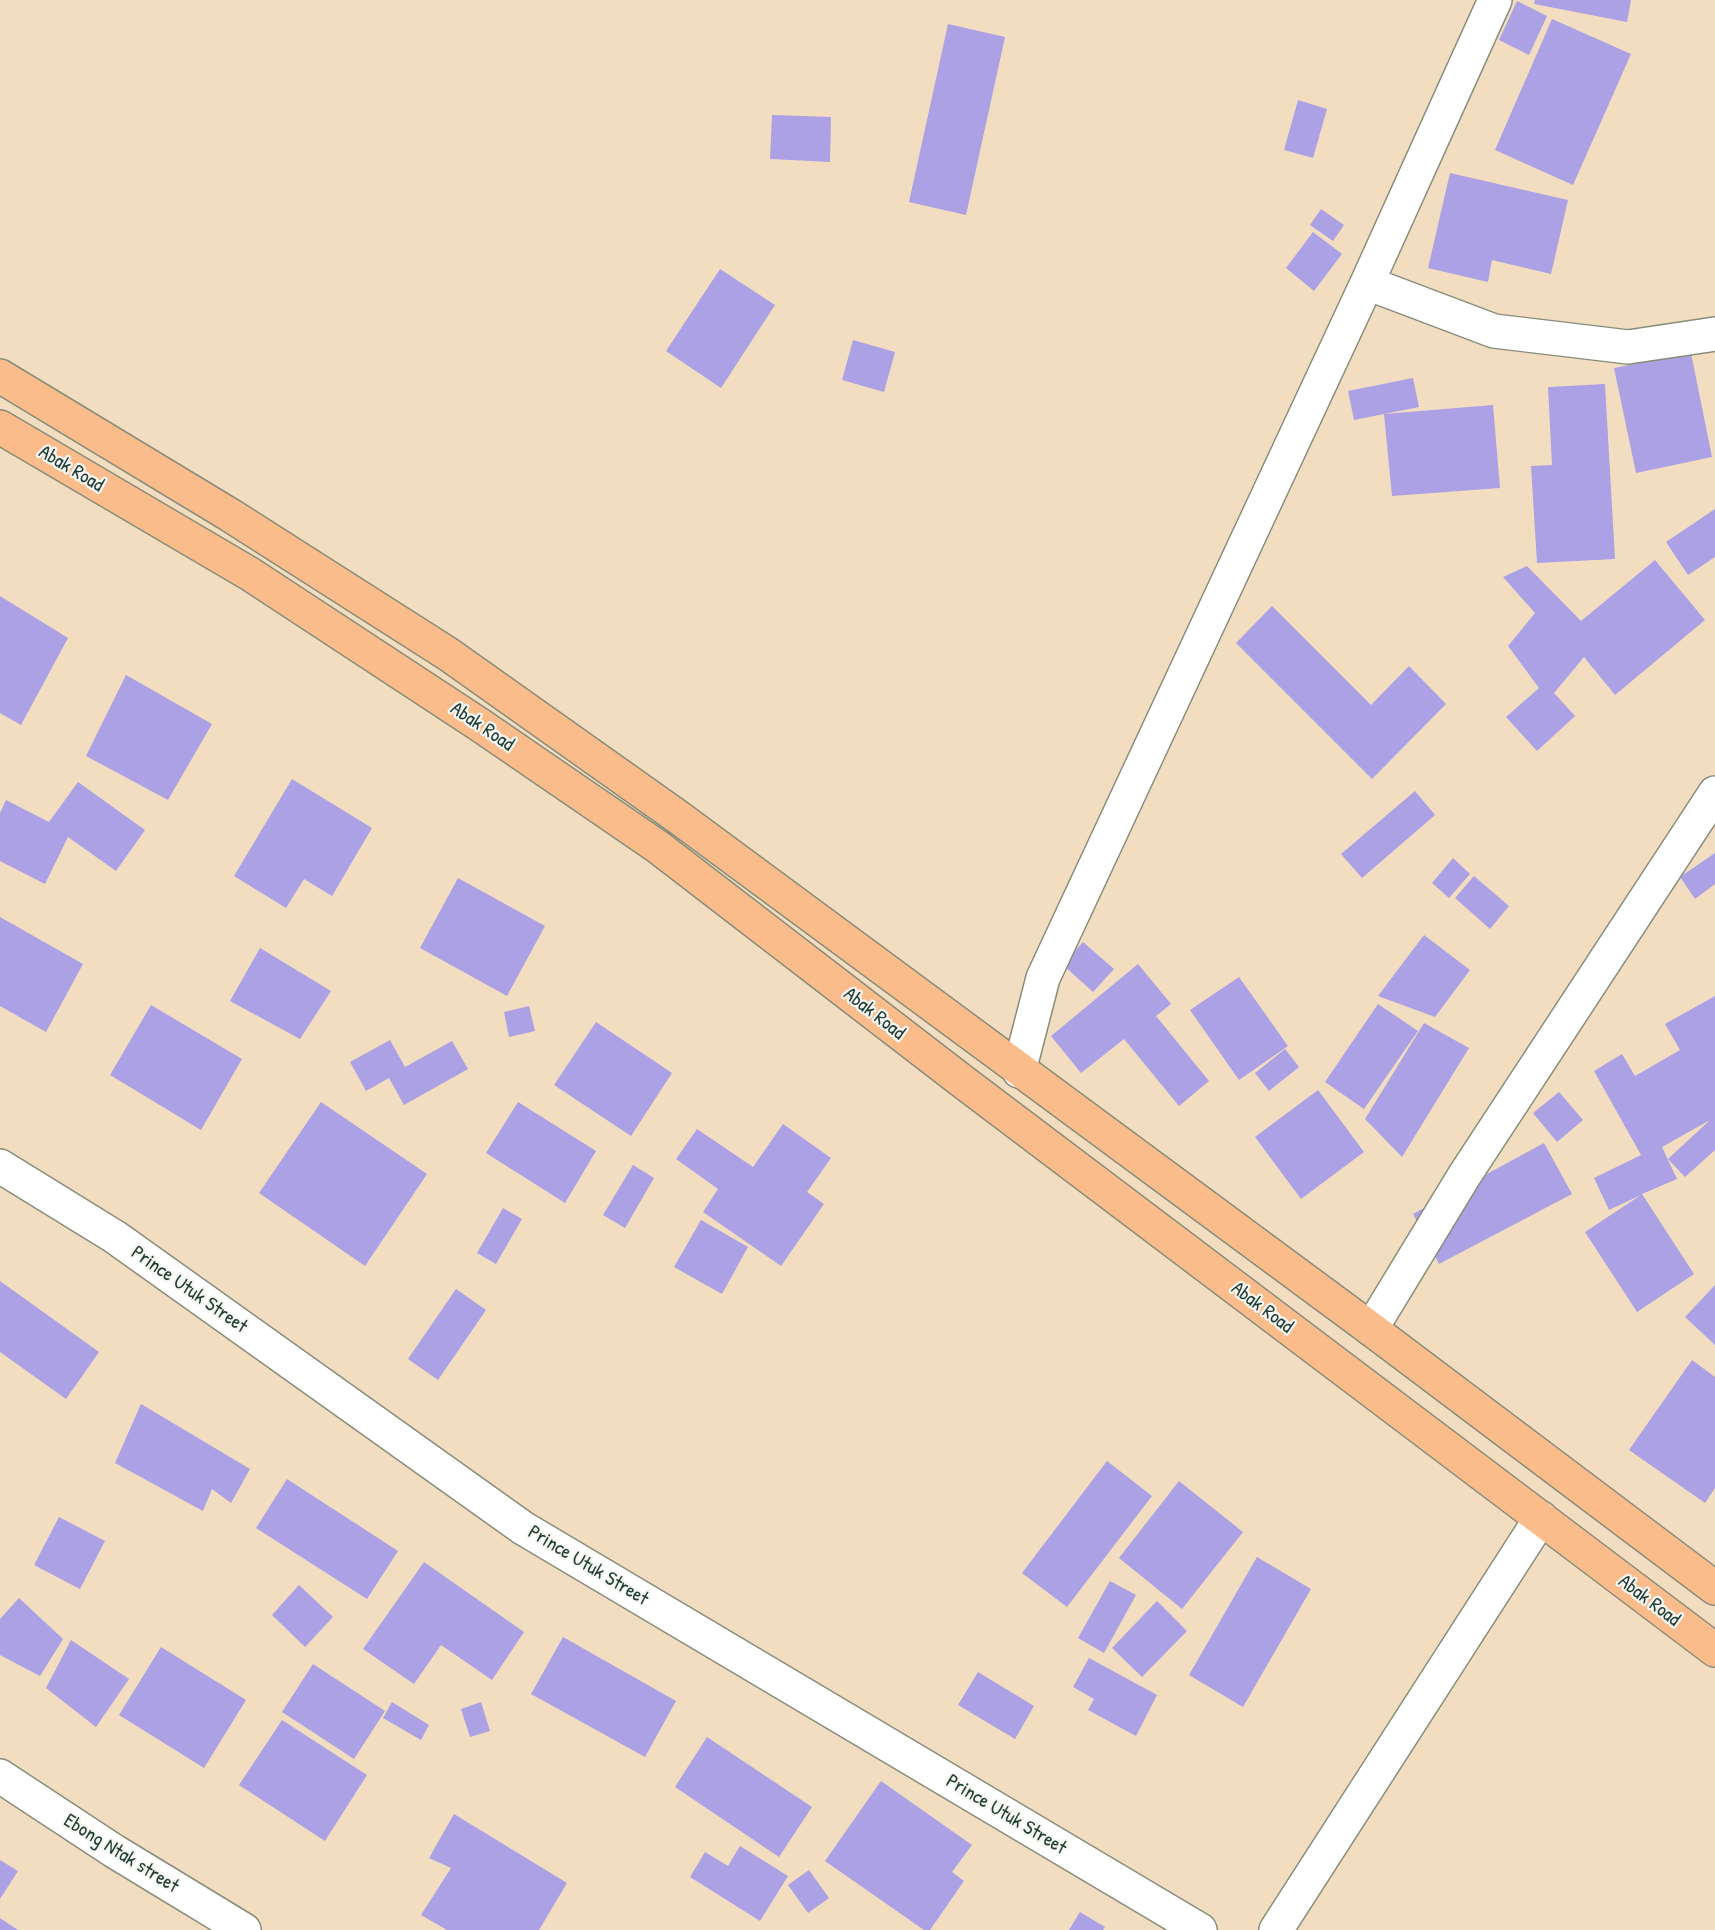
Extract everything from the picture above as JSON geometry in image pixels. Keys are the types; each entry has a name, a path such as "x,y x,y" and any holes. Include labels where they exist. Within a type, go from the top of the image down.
{"highway":[{"name":"Abak Road","path":"0,376 230,515 448,654 678,817 1018,1071 1371,1329 1715,1588"},
{"name":"Abak Road","path":"0,427 250,574 615,817 1715,1650"}],"street":[{"path":"1018,1071 1043,978 1367,283 1495,0"},
{"path":"1367,283 1494,331 1628,347 1715,334"},
{"path":"1371,1329 1464,1176 1715,793"},
{"name":"Prince Utuk Street","path":"0,1166 115,1237 523,1528 1200,1930"},
{"path":"1276,1930 1541,1518"},
{"name":"Ebong Ntak street","path":"0,1776 114,1851 244,1930"}],"building":[{"path":"1535,0 1631,0 1627,22 1534,4"},
{"path":"1517,1 1547,16 1529,55 1499,40"},
{"path":"1552,19 1631,54 1573,185 1495,150"},
{"path":"948,24 1005,37 966,215 909,202"},
{"path":"1298,100 1327,109 1313,158 1284,150"},
{"path":"772,115 831,117 830,162 770,159"},
{"path":"1450,173 1568,200 1551,274 1492,260 1488,282 1428,268"},
{"path":"1321,209 1344,225 1333,241 1310,225"},
{"path":"1313,232 1342,254 1314,291 1286,268"},
{"path":"720,269 775,305 721,388 666,351"},
{"path":"853,340 895,352 884,392 842,380"},
{"path":"1691,353 1712,457 1636,473 1614,368"},
{"path":"1413,378 1419,407 1354,420 1348,391"},
{"path":"1605,384 1615,559 1537,563 1531,466 1552,465 1548,387"},
{"path":"1493,405 1500,488 1392,496 1384,414"},
{"path":"1715,509 1715,557 1688,575 1666,542"},
{"path":"1655,560 1705,620 1615,695 1584,657 1554,693 1575,716 1537,751 1506,717 1539,688 1508,646 1535,613 1503,577 1527,566 1581,621"},
{"path":"0,596 68,638 21,725 0,713"},
{"path":"1272,606 1371,705 1409,666 1446,704 1372,779 1236,643"},
{"path":"126,675 212,724 168,800 86,756"},
{"path":"292,779 372,828 332,896 304,879 286,908 234,876"},
{"path":"78,782 145,830 116,871 68,837 45,884 0,861 0,813 6,800 49,822"},
{"path":"1415,791 1435,815 1362,878 1341,854"},
{"path":"1715,853 1715,884 1695,899 1680,877"},
{"path":"1453,858 1470,874 1449,898 1432,883"},
{"path":"1474,876 1509,906 1490,929 1455,898"},
{"path":"458,878 545,926 507,996 420,948"},
{"path":"0,917 83,964 46,1032 0,1006"},
{"path":"1424,935 1470,970 1435,1017 1378,996"},
{"path":"1083,942 1114,969 1093,992 1063,965"},
{"path":"260,948 331,991 300,1039 230,1001"},
{"path":"1138,964 1171,1004 1156,1016 1209,1081 1179,1106 1124,1039 1081,1073 1051,1036"},
{"path":"1239,977 1288,1046 1239,1080 1190,1010"},
{"path":"1715,996 1715,1150 1685,1177 1668,1159 1710,1120 1662,1147 1677,1179 1642,1194 1694,1274 1637,1312 1585,1232 1641,1195 1609,1210 1594,1178 1641,1155 1594,1071 1622,1054 1635,1076 1680,1050 1665,1024"},
{"path":"1378,1004 1418,1031 1364,1109 1325,1082"},
{"path":"151,1005 242,1059 201,1130 110,1075"},
{"path":"529,1006 535,1031 509,1037 504,1012"},
{"path":"596,1022 672,1073 631,1136 554,1085"},
{"path":"1424,1023 1469,1048 1402,1157 1365,1119"},
{"path":"390,1040 405,1067 452,1041 468,1069 404,1105 389,1078 366,1091 350,1062"},
{"path":"1285,1049 1299,1067 1269,1091 1255,1073"},
{"path":"1318,1090 1364,1152 1301,1199 1255,1137"},
{"path":"1559,1092 1583,1120 1557,1142 1533,1113"},
{"path":"321,1102 427,1174 365,1266 259,1193"},
{"path":"518,1102 596,1151 565,1203 486,1153"},
{"path":"783,1124 831,1158 807,1192 824,1204 781,1266 703,1212 718,1189 676,1159 697,1129 753,1167"},
{"path":"1544,1143 1572,1194 1439,1264 1413,1214"},
{"path":"633,1165 654,1178 625,1228 603,1215"},
{"path":"503,1208 522,1219 496,1264 477,1253"},
{"path":"701,1220 748,1247 722,1294 674,1267"},
{"path":"0,1281 99,1352 66,1399 0,1352"},
{"path":"1715,1285 1715,1345 1685,1317"},
{"path":"456,1289 486,1310 438,1380 408,1359"},
{"path":"1692,1360 1715,1377 1715,1488 1705,1503 1629,1450"},
{"path":"141,1404 250,1469 231,1503 212,1489 203,1511 115,1463"},
{"path":"1107,1461 1152,1496 1067,1607 1022,1573"},
{"path":"287,1479 398,1551 367,1599 256,1528"},
{"path":"1179,1481 1243,1532 1182,1609 1119,1558"},
{"path":"59,1517 105,1541 80,1589 34,1565"},
{"path":"1257,1557 1311,1589 1243,1707 1189,1675"},
{"path":"424,1562 524,1632 492,1680 441,1645 414,1684 363,1649"},
{"path":"1110,1581 1136,1595 1104,1653 1078,1638"},
{"path":"299,1585 333,1617 305,1647 272,1615"},
{"path":"19,1598 63,1639 40,1676 0,1655 0,1619"},
{"path":"1157,1601 1187,1631 1142,1677 1112,1648"},
{"path":"563,1637 676,1701 645,1757 531,1694"},
{"path":"71,1640 129,1679 96,1727 46,1688"},
{"path":"161,1647 246,1700 204,1768 119,1715"},
{"path":"1089,1658 1157,1695 1136,1736 1088,1710 1094,1699 1073,1687"},
{"path":"313,1664 385,1711 354,1759 282,1712"},
{"path":"978,1672 1034,1706 1015,1739 958,1705"},
{"path":"392,1702 429,1725 421,1740 383,1718"},
{"path":"481,1702 490,1731 470,1737 461,1709"},
{"path":"282,1720 367,1775 325,1841 239,1785"},
{"path":"707,1737 812,1807 779,1857 675,1787"},
{"path":"881,1781 972,1845 952,1872 964,1881 930,1930 924,1930 825,1861"},
{"path":"454,1814 567,1883 539,1930 447,1930 421,1915 451,1868 429,1858"},
{"path":"740,1846 788,1876 760,1921 690,1877 705,1852 728,1866"},
{"path":"0,1860 18,1871 0,1899"},
{"path":"809,1870 829,1898 808,1913 788,1885"},
{"path":"1080,1912 1105,1927 1103,1930 1069,1930"},
{"path":"0,1918 18,1930 0,1930"}]}
